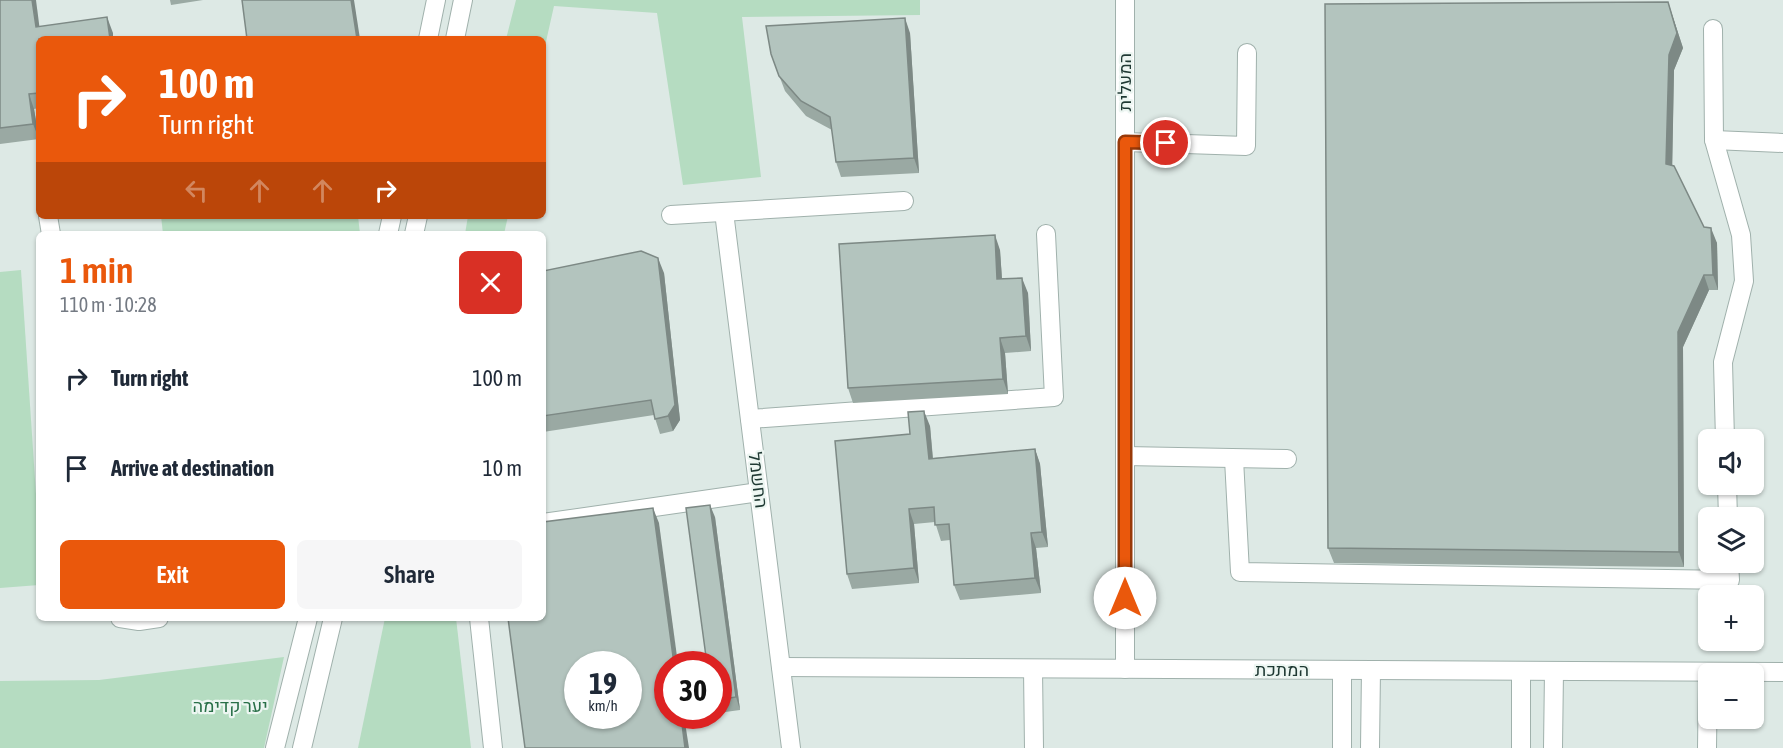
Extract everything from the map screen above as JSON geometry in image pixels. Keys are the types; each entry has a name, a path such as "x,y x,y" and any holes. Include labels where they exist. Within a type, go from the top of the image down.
{"street":[{"path":"429,36 436,0"},
{"path":"456,36 463,0"},
{"name":"המעלית","path":"1125,0 1125,669"},
{"path":"1713,29 1714,140 1741,235 1744,281 1723,362 1725,429"},
{"path":"1125,142 1246,146 1247,53"},
{"path":"1714,140 1783,143"},
{"path":"671,215 904,201"},
{"name":"החשמל","path":"724,212 791,748"},
{"path":"750,419 1054,397 1046,234"},
{"path":"1125,456 1287,459"},
{"path":"1234,459 1240,572 1730,580 1730,573"},
{"path":"546,523 759,492"},
{"path":"275,748 307,621"},
{"path":"302,748 332,621"},
{"path":"479,621 493,748"},
{"name":"המתכת","path":"781,667 1698,672"},
{"path":"1034,669 1034,748"},
{"path":"1342,670 1342,748"},
{"path":"1370,748 1371,670"},
{"path":"1521,671 1521,748"},
{"path":"1552,748 1554,671"},
{"name":"המתכת","path":"1764,672 1783,672"},
{"path":"1707,729 1707,748"}],"green space":[{"path":"516,0 920,0 920,15 742,17 761,177 683,185 657,13 554,6 546,42 546,36 507,36"},
{"path":"161,219 358,219 360,231 163,231"},
{"path":"468,219 507,219 505,231 466,231"},
{"path":"21,270 36,494 36,585 0,588 0,272"},
{"path":"384,621 456,621 471,748 358,748"},
{"name":"יער קדימה","path":"284,657 264,748 0,748 0,681 99,680"}],"building":[{"path":"0,0 32,0 36,27 107,17 110,36 36,36 36,93 29,94 33,124 0,128"},
{"path":"242,0 351,0 357,36 247,36"},
{"path":"1668,2 1677,33 1669,55 1666,164 1674,166 1704,227 1711,228 1713,275 1704,275 1678,332 1679,552 1328,548 1325,4"},
{"path":"905,18 914,158 836,162 830,117 801,101 779,76 771,54 766,26"},
{"path":"995,235 997,279 1022,278 1026,336 1000,338 1003,379 848,388 839,244"},
{"path":"641,251 658,258 675,405 668,416 655,419 651,400 546,416 546,270"},
{"path":"924,411 929,459 1035,449 1042,532 1031,533 1035,578 954,585 949,524 935,525 934,507 909,509 914,568 847,574 835,441 910,434 908,412"},
{"path":"710,505 730,651 705,651 686,508"},
{"path":"653,508 672,651 654,651 654,729 683,729 685,748 525,748 508,621 546,621 546,522"},
{"path":"732,667 736,697 732,698"}],"route":[{"path":"1125,598 1125,142 1166,143"}]}
